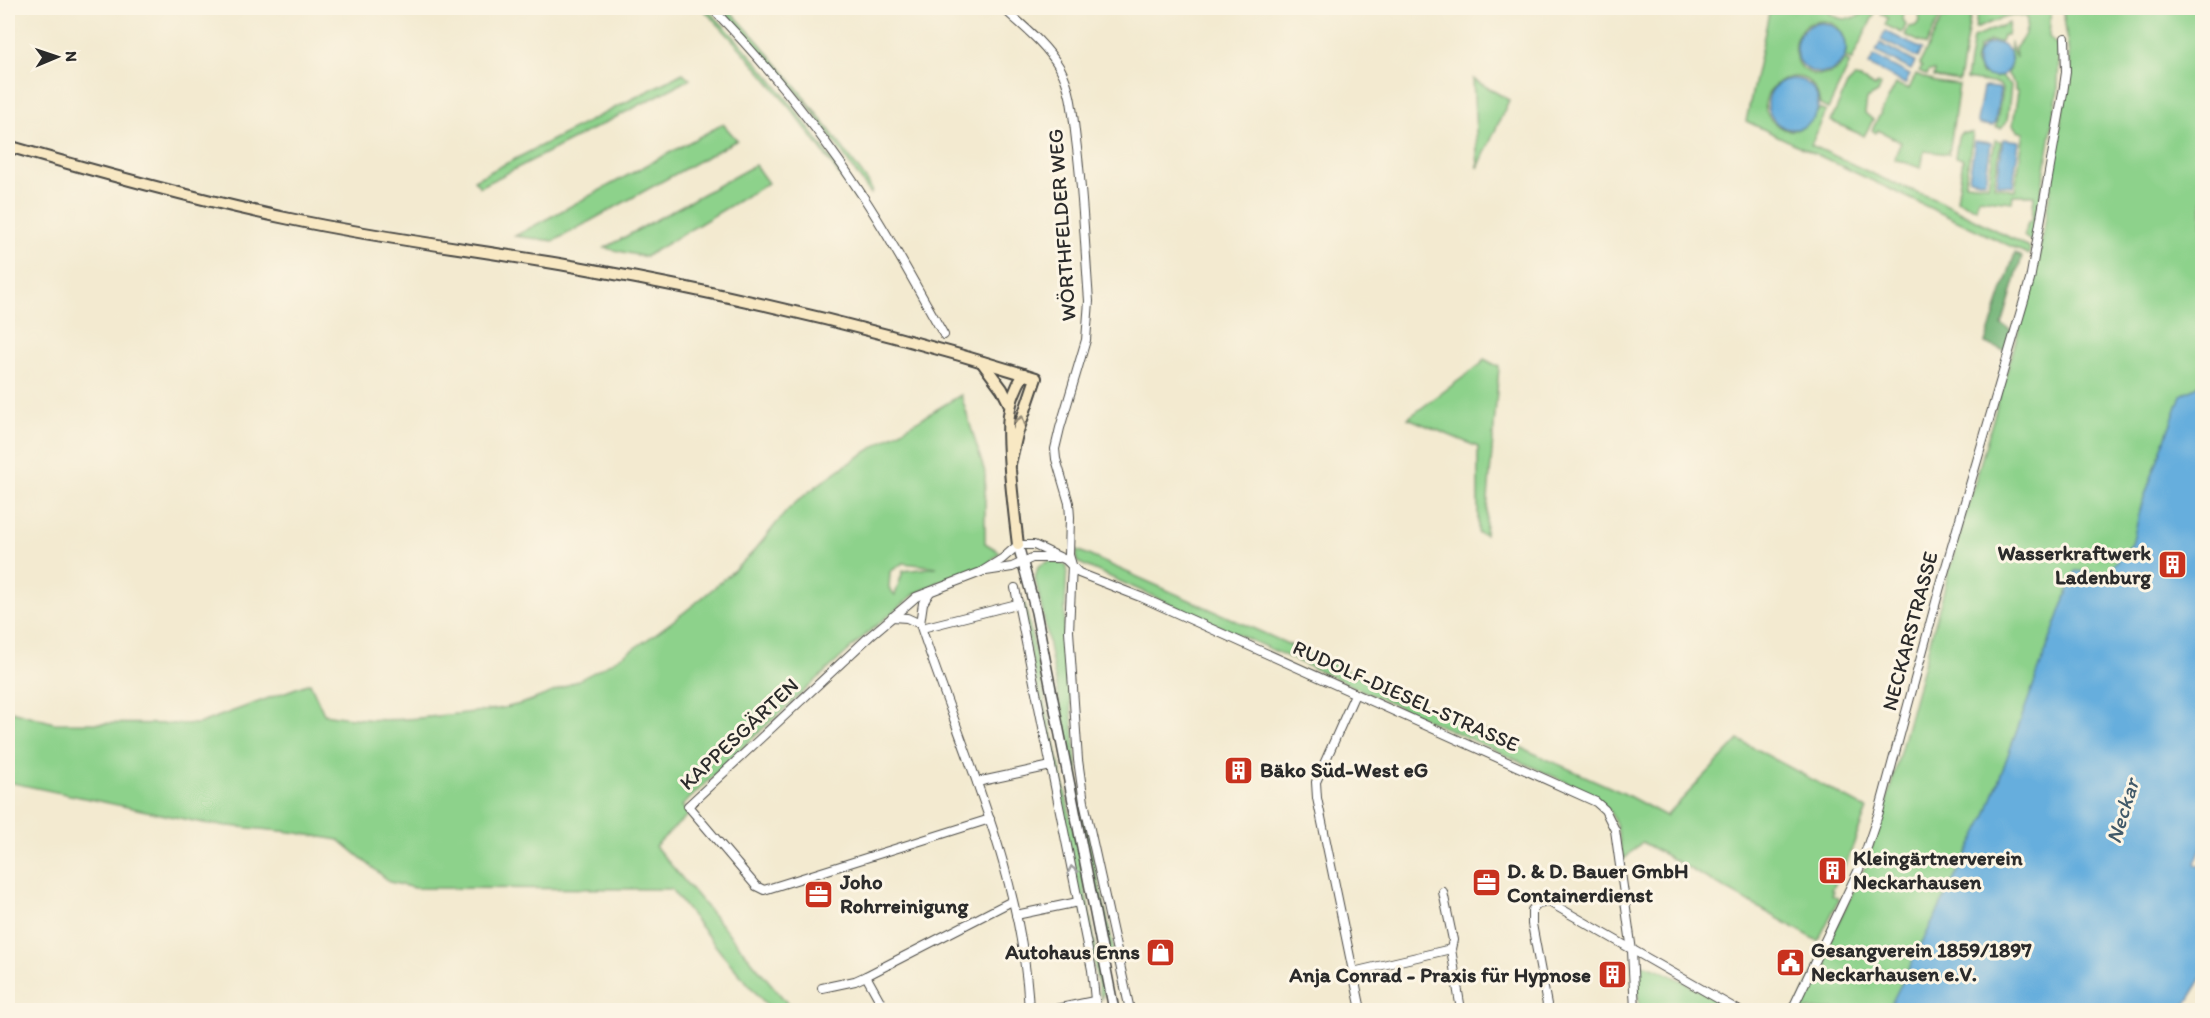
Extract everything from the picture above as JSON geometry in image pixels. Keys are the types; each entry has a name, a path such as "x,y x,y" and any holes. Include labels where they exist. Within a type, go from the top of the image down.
{"main road":[{"path":"8,146 146,186 291,220 586,268 737,298 835,321 1024,374 1036,378 1017,434 1010,464"},
{"path":"981,362 1002,389 1010,405"},
{"path":"1018,545 1006,435 1015,388 1024,374"}],"street":[{"path":"712,8 782,85 823,138 866,201 944,335"},
{"name":"WÖRTHFELDER WEG","path":"1003,8 1050,54 1065,78 1079,161 1089,302 1088,323 1081,358 1055,448 1069,503 1069,555 1072,565 1069,630 1078,760 1084,802 1130,1011"},
{"name":"NECKARSTRASSE","path":"1792,1011 1861,865 1879,812 1940,588 2030,280 2066,72 2065,38"},
{"path":"1018,545 1047,664 1114,1011"},
{"name":"RUDOLF-DIESEL-STRASSE","path":"1018,545 1034,545 1072,565 1080,573 1143,598 1587,797 1605,810 1615,830 1632,951 1635,1011"},
{"name":"KAPPESGÄRTEN","path":"990,819 764,890 756,886 688,806 916,597 981,572 1002,559 1018,545"},
{"path":"1023,563 1032,558 1059,558"},
{"name":"KAPPESGÄRTEN","path":"981,572 1023,563"},
{"path":"1015,588 1092,970 1096,1011"},
{"path":"930,592 923,603 921,626 990,819 1016,915 1027,973 1029,1011"},
{"path":"892,617 907,618 921,626 1017,604"},
{"path":"1355,694 1316,782 1317,798 1361,1011"},
{"path":"977,782 1051,766"},
{"path":"1443,892 1453,940 1451,949 1461,1011"},
{"path":"822,988 855,981 866,976 1012,901"},
{"path":"1016,915 1078,902"},
{"path":"1548,1011 1532,924 1532,910 1538,904 1549,902 1738,1011"},
{"path":"1353,972 1451,949"},
{"path":"866,976 885,1011"},
{"path":"1051,1011 1094,1001"}],"green space":[{"path":"702,8 706,8 728,30 768,76 824,148 858,199 856,200 821,149 764,76"},
{"path":"721,8 727,8 783,70 868,182 872,190 871,194 807,104"},
{"path":"1770,8 1825,8 1835,16 1847,19 1859,16 1869,8 1877,8 1852,60 1845,58 1846,43 1836,26 1823,21 1805,26 1795,42 1795,52 1803,69 1811,74 1830,74 1845,60 1850,63 1828,109 1820,105 1814,87 1804,79 1792,77 1780,82 1770,90 1766,102 1767,114 1778,126 1797,130 1812,120 1819,109 1826,112 1811,145 1886,180 1937,200 2030,248 2029,255 1746,121"},
{"path":"1884,8 1914,8 1904,12 1903,19 1906,25 1902,33 1885,25 1888,18 1881,14"},
{"path":"1918,8 1925,9 1924,12 1935,16 1941,15 1926,45 1905,35 1909,27 1915,26 1920,21"},
{"path":"1952,8 1972,8 1959,81 1934,77 1935,71 1929,71 1927,75 1919,71 1922,67 1919,65 1943,17 1947,18"},
{"path":"1978,8 2051,8 2049,37 2059,47 2058,90 2033,243 2024,236 2028,222 2032,220 2034,195 2013,195 2012,202 1978,198 1976,209 1957,200 1963,159 1955,157 1958,137 1961,133 1973,133 1965,183 1988,185 1995,140 2001,141 1994,186 2015,190 2024,132 2017,130 2013,125 2018,91 2015,90 2015,85 2007,73 2012,62 2010,43 2016,58 2015,48 2025,34 2027,17 2007,17 1975,29"},
{"path":"2063,8 2202,8 2202,586 2039,1010 1796,1010 1865,867 1884,811 1945,586 2033,281 2044,229 2070,64"},
{"path":"2009,23 2007,35 2003,35 2001,42 1990,41 1979,47 1975,62 1982,74 1995,78 2002,76 2011,86 2007,121 2001,128 1996,127 2002,89 1999,84 1966,79 1973,38"},
{"path":"683,73 690,79 480,187 474,180"},
{"path":"1916,74 1935,82 1959,85 1949,154 1924,151 1921,168 1894,159 1901,142 1878,130 1876,133 1872,130 1896,84 1909,89"},
{"path":"1854,78 1861,79 1875,87 1878,83 1881,85 1878,93 1867,99 1865,113 1873,120 1864,136 1831,121 1847,85"},
{"path":"1473,79 1509,100 1478,168"},
{"path":"723,124 737,140 554,241 515,236"},
{"path":"755,165 768,183 645,257 605,248"},
{"path":"2015,253 2022,257 2002,325 2012,331 2005,351 1985,343"},
{"path":"1484,359 1499,367 1485,535 1478,533 1478,447 1408,418 1481,364"},
{"path":"961,395 985,473 985,543 1000,552 985,567 941,581 915,594 870,631 682,806 689,814 655,846 793,1010 771,1010 722,954 671,889 414,888 390,882 339,840 291,832 208,824 8,782 8,710 54,723 198,724 310,683 324,714 355,718 385,720 480,712 535,699 593,673 647,640 698,601 746,559 788,510 813,488 854,460","holes":["903,563 937,567 903,571 895,595 889,588 890,572"]},
{"path":"1077,550 1623,793 1666,816 1739,740 1867,809 1849,856 1832,890 1834,891 1832,895 1839,899 1818,941 1642,842 1623,860 1613,817 1601,803 1579,788 1077,562"},
{"path":"1051,561 1067,565 1064,630 1080,799 1119,971 1112,962 1101,912 1035,578 1038,567"},
{"path":"1020,604 1025,604 1080,861 1104,992 1101,999"},
{"path":"1638,964 1671,975 1735,1010 1640,1010 1635,970"}],"water":[{"path":"1821,23 1835,27 1842,34 1846,48 1842,62 1835,69 1821,73 1807,69 1800,62 1796,48 1800,34 1807,27"},
{"path":"1885,31 1922,49 1918,58 1881,40"},
{"path":"1880,43 1915,62 1911,70 1876,52"},
{"path":"1994,43 2006,48 2011,60 2006,72 1994,77 1982,72 1977,60 1982,48"},
{"path":"1874,56 1910,75 1905,84 1869,65"},
{"path":"1793,79 1802,81 1813,90 1818,104 1816,113 1807,124 1793,129 1784,127 1773,118 1768,104 1770,95 1779,84"},
{"path":"1985,87 2000,90 1995,123 1992,126 1979,124 1977,121"},
{"path":"2003,139 2019,141 2013,186 1997,184"},
{"path":"1975,141 1991,143 1985,182 1969,179"},
{"name":"Neckar","path":"2202,379 2202,846 2195,863 2198,866 2202,865 2202,978 2182,1010 1888,1010 1985,818 2075,571 2107,573 2132,544 2141,506 2181,395 2198,386"}],"place":[{"name":"Wasserkraftwerk Ladenburg","path":"2172,565"},
{"name":"Bäko Süd-West eG","path":"1239,770"},
{"name":"Kleingärtnerverein Neckarhausen","path":"1832,870"},
{"name":"D. & D. Bauer GmbH Containerdienst","path":"1486,883"},
{"name":"Joho Rohrreinigung","path":"819,894"},
{"name":"Autohaus Enns","path":"1161,952"},
{"name":"Gesangverein 1859/1897 Neckarhausen e.V.","path":"1790,962"},
{"name":"Anja Conrad - Praxis für Hypnose","path":"1612,975"}]}
